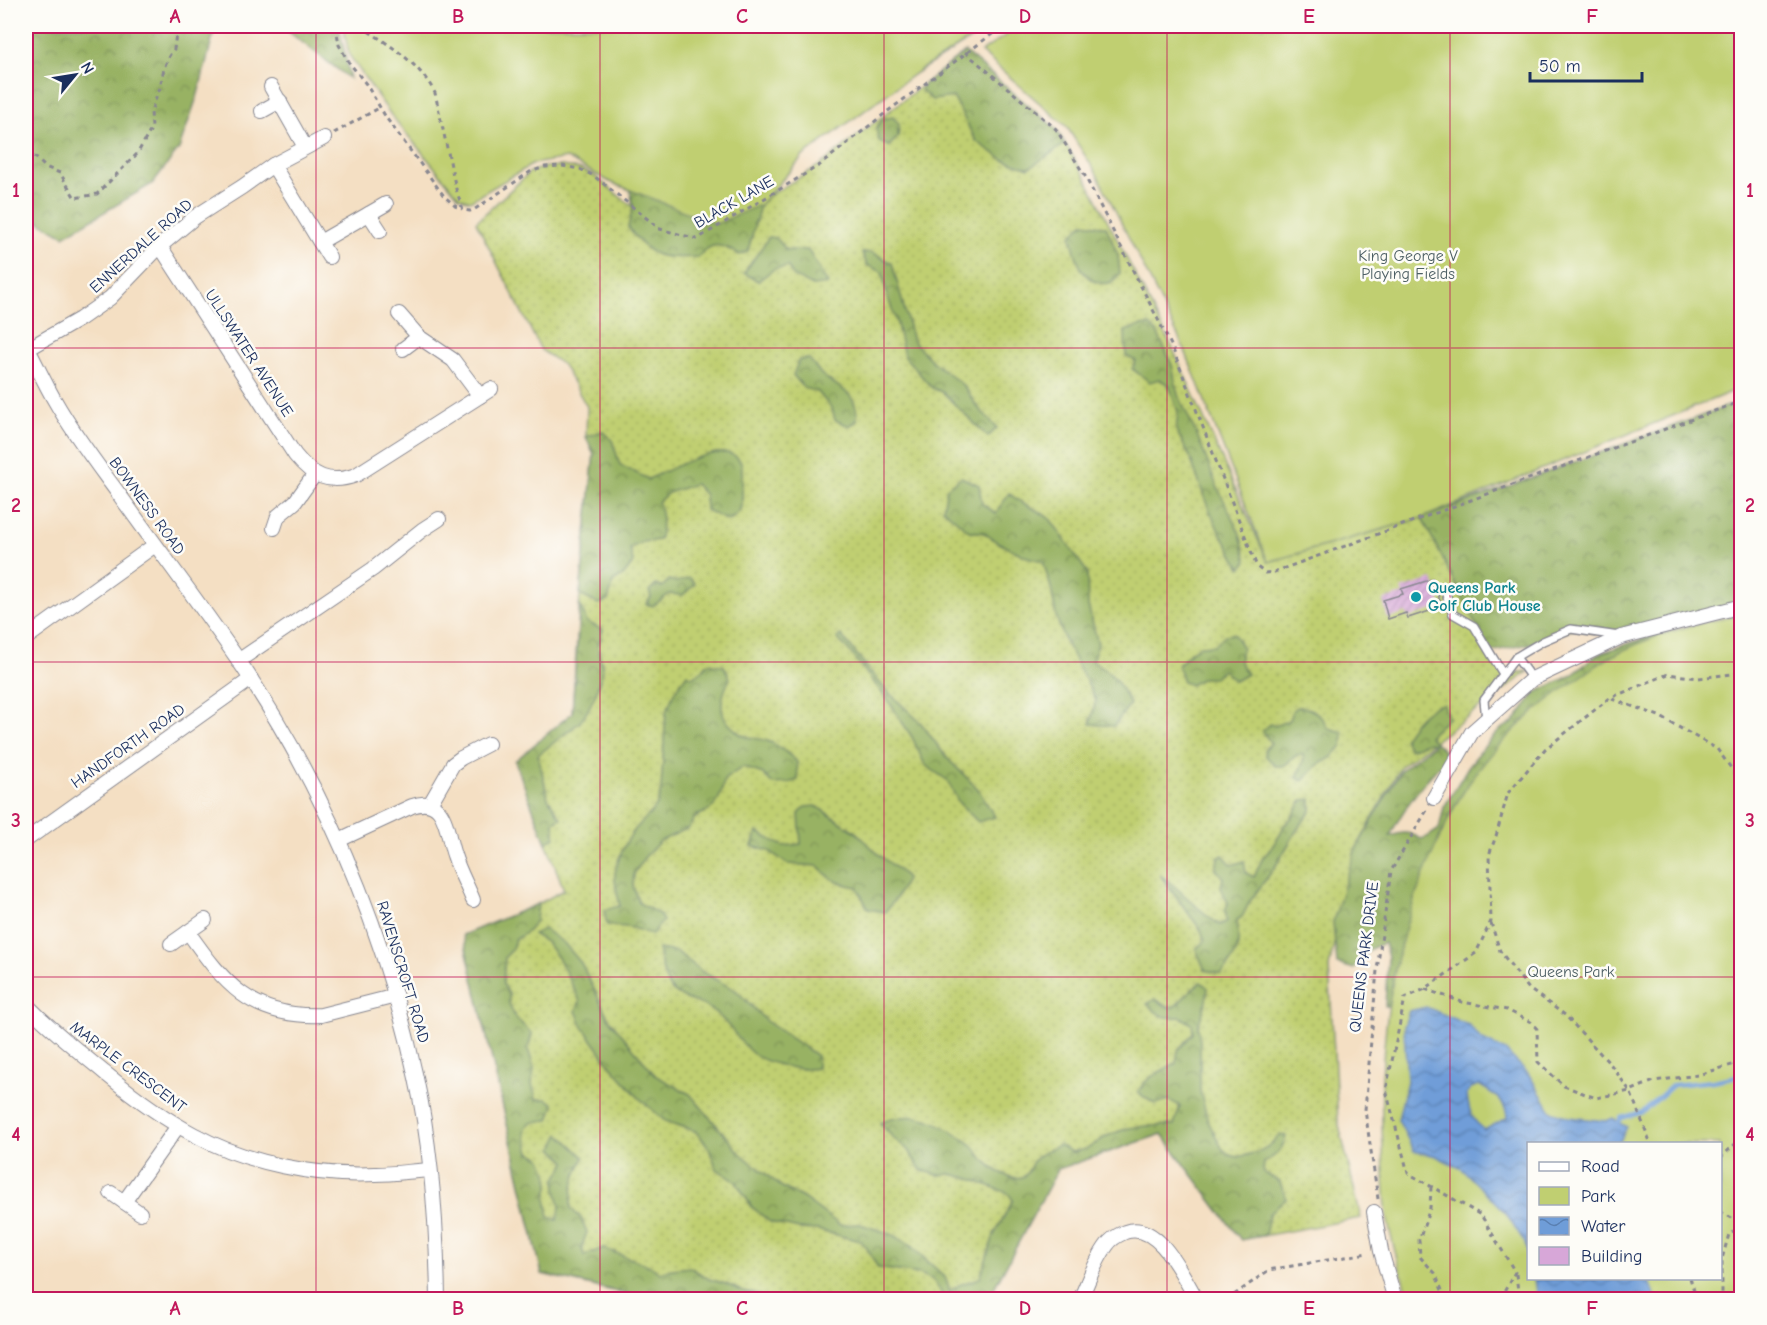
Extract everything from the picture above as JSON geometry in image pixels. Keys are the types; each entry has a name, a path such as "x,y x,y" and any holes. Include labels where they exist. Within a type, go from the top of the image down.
{"street":[{"path":"271,87 306,147"},
{"path":"262,111 280,101"},
{"name":"ENNERDALE ROAD","path":"27,350 80,319 110,298 160,246 195,217 273,165 324,138"},
{"path":"273,165 329,257"},
{"path":"320,242 387,204"},
{"path":"369,214 380,231"},
{"name":"ULLSWATER AVENUE","path":"160,246 295,454 315,474"},
{"path":"274,528 278,516 295,502 315,474 335,480 356,476 486,393 453,360 419,337 399,314"},
{"path":"403,349 419,337"},
{"name":"BOWNESS ROAD","path":"27,350 69,423 250,679"},
{"path":"238,661 373,570 439,519"},
{"path":"26,638 156,545"},
{"path":"1434,798 1472,732 1532,679 1621,637 1742,606"},
{"name":"HANDFORTH ROAD","path":"26,840 250,679"},
{"name":"RAVENSCROFT ROAD","path":"250,679 305,770 339,840 376,935 396,996 417,1079 430,1170 436,1235 438,1299"},
{"path":"430,804 453,764 488,744"},
{"path":"339,840 412,806 430,804 437,808 444,817 456,860 473,900"},
{"path":"171,944 205,920"},
{"path":"188,932 227,983 246,998 274,1010 308,1016 321,1015 396,996"},
{"name":"MARPLE CRESCENT","path":"26,1004 57,1033 148,1107 210,1143 233,1152 314,1171 375,1174 430,1170"},
{"path":"124,1202 178,1126"},
{"path":"111,1193 140,1213"},
{"path":"1375,1216 1381,1251 1395,1299"},
{"path":"1080,1299 1111,1240 1127,1231 1136,1230 1152,1236 1168,1252 1197,1299"}],"lane":[{"path":"1444,588 1453,614 1474,626 1503,674"},
{"path":"1486,720 1484,700 1516,657 1571,629 1621,637"},
{"path":"1516,657 1532,679"}],"path":[{"path":"26,152 45,167 60,173 75,198 97,194 137,154 152,128 152,111 164,68 174,49 177,26"},
{"path":"336,26 339,45 366,84 379,108 444,196 463,210"},
{"path":"361,26 410,60 428,80 435,93 456,189 463,210"},
{"name":"BLACK LANE","path":"463,210 475,209 530,172 544,167 562,166 580,169 594,176 660,229 697,239 820,165 965,52 1003,26"},
{"path":"965,52 1056,129 1085,176 1172,347 1257,567 1265,573 1740,402 1742,410"},
{"path":"324,138 379,108"},
{"path":"1651,1142 1630,1091 1611,1065 1565,1015 1529,989 1500,951 1491,921 1489,855 1497,836 1508,793 1545,749 1610,698 1668,674 1698,678 1742,673"},
{"path":"1610,698 1659,716 1717,749 1742,783"},
{"name":"QUEENS PARK DRIVE","path":"1375,1216 1380,1211 1365,1110 1380,948 1391,871 1434,798"},
{"path":"1491,921 1476,953 1425,989 1405,998 1386,1090 1408,1173 1481,1215 1515,1272 1519,1299"},
{"path":"1425,989 1462,1002 1507,1010 1531,1022 1537,1029 1538,1062 1564,1086 1596,1098 1630,1091 1654,1081 1698,1075 1742,1062"},
{"path":"1722,1156 1742,1138"},
{"path":"1431,1187 1430,1208 1419,1240 1420,1257 1435,1273 1446,1299"},
{"path":"1717,1299 1722,1294 1722,1259 1729,1234 1742,1224 1722,1213"},
{"path":"1227,1299 1269,1270 1381,1251"},
{"path":"1504,1299 1504,1292 1515,1272"},
{"path":"1691,1280 1697,1299"}],"green space":[{"path":"26,26 224,26 214,32 198,94 179,149 152,184 64,236 26,212"},
{"path":"281,26 339,26 350,79"},
{"path":"343,26 992,26 921,69 803,156 760,205 716,224 610,182 567,158 533,164 470,201 459,197 391,115 349,55"},
{"name":"King George V Playing Fields","path":"1020,26 1741,26 1741,388 1422,518 1268,562 1184,348 1098,176 1067,127 981,52"},
{"path":"965,52 1056,129 1085,176 1172,347 1268,562 1422,518 1503,674 1529,671 1401,766 1355,851 1329,967 1338,1121 1361,1218 1241,1240 1162,1134 1058,1169 988,1299 650,1300 542,1274 463,935 538,904 564,890 515,761 572,713 580,595 594,454 586,437 587,407 563,365 541,350 476,222 530,172 545,167 562,166 580,169 594,176 633,207 697,239 820,165"},
{"path":"965,52 1056,129 1065,144 1029,168 1004,160 976,141 953,97 932,100 921,90 924,84"},
{"path":"915,73 803,156 760,205 748,251 740,255 723,246 713,246 698,257 666,257 643,246 628,227 633,207 629,185 789,151"},
{"path":"893,117 899,124 898,137 889,146 879,142 876,128 883,119"},
{"path":"1083,223 1106,226 1118,255 1120,273 1111,282 1100,283 1082,271 1071,236"},
{"path":"769,237 776,238 786,250 808,250 828,284 813,286 793,276 788,267 774,269 758,281 744,273"},
{"path":"871,252 892,263 913,341 933,362 964,386 976,405 997,428 988,437 942,392 932,388 904,356 882,272 867,265 862,253"},
{"path":"1150,325 1158,334 1172,365 1178,395 1240,534 1247,561 1241,568 1218,529 1190,457 1176,430 1178,412 1169,385 1159,379 1150,382 1132,369 1136,361 1126,356 1125,331"},
{"path":"809,359 821,374 851,397 857,411 857,421 849,426 835,420 832,409 818,392 804,388 793,375 799,360"},
{"path":"1739,402 1741,410 1741,604 1621,637 1571,629 1543,641 1490,652 1422,518"},
{"path":"602,431 612,440 620,465 648,479 682,463 711,454 734,455 742,465 742,498 740,510 728,521 706,510 705,495 695,484 668,493 658,502 662,521 659,540 643,542 630,548 633,563 624,575 613,582 608,601 598,604 580,595 594,454 586,437"},
{"path":"961,477 979,485 982,504 996,513 1009,493 1046,516 1087,572 1088,605 1098,644 1092,661 1115,679 1130,704 1114,726 1090,724 1096,700 1064,639 1043,561 1027,557 984,533 969,531 943,509 947,488"},
{"path":"690,578 695,584 683,595 669,594 653,606 646,604 651,597 649,591 656,585 662,587 669,580 677,582"},
{"path":"580,605 587,622 603,630 598,647 603,671 595,695 580,722 538,755 548,798 561,818 554,822 555,837 546,843 515,761 572,713"},
{"path":"1741,614 1741,642 1395,1008 1385,1006 1388,957 1384,943 1370,949 1354,969 1337,964 1333,922 1355,851 1401,770 1434,744 1429,742 1409,749 1404,738 1421,716 1431,708 1444,704 1448,718 1429,736 1449,756 1416,793 1390,836 1405,833 1421,839 1439,829 1444,807 1468,767 1502,728 1513,723 1536,692 1572,675 1598,654 1657,634"},
{"name":"Queens Park","path":"1741,615 1741,1299 1408,1300 1391,1237 1386,1208 1382,1073 1385,1036 1397,963 1417,892 1441,833 1461,796 1486,760 1515,729 1547,701 1601,663 1627,648 1692,626"},
{"path":"1234,634 1243,648 1240,661 1247,674 1235,681 1223,670 1214,678 1202,678 1191,685 1183,682 1178,666 1191,651 1200,646 1214,645 1225,635"},
{"path":"841,635 884,688 921,723 947,758 978,789 995,817 978,822 959,803 947,780 925,765 912,737 889,702 837,638"},
{"path":"708,663 724,666 730,678 722,703 726,721 742,735 767,741 788,754 797,762 798,780 773,784 763,774 743,767 725,779 720,797 714,806 698,816 689,828 660,841 644,858 634,874 633,886 639,903 659,914 663,921 652,934 607,925 604,910 620,906 615,873 621,853 631,834 654,809 660,796 666,712 675,691 687,674 692,677 702,671"},
{"path":"1298,707 1313,710 1323,719 1328,728 1343,732 1342,746 1331,758 1318,765 1303,781 1297,778 1304,759 1303,755 1297,755 1284,766 1275,766 1266,756 1265,749 1271,743 1262,731 1270,724 1275,726 1289,720 1292,711"},
{"path":"1311,799 1311,811 1250,901 1242,917 1237,920 1238,944 1232,961 1221,974 1205,970 1196,949 1205,941 1201,930 1160,875 1220,925 1227,921 1225,911 1228,903 1221,888 1223,878 1216,869 1218,858 1223,855 1232,865 1244,861 1246,873 1254,877 1263,857 1280,835 1284,825 1303,800"},
{"path":"816,806 856,832 907,878 885,912 868,909 857,887 835,881 818,866 788,864 769,851 752,846 757,832 783,846 801,844 799,814 805,807"},
{"path":"538,904 536,921 528,931 515,940 511,951 505,957 503,984 509,994 509,1003 515,1017 532,1034 528,1049 534,1068 532,1084 536,1099 547,1099 554,1104 549,1120 533,1122 528,1125 525,1132 530,1152 542,1159 548,1174 549,1187 546,1198 549,1217 557,1220 560,1208 556,1180 566,1162 553,1148 560,1134 584,1157 574,1182 571,1209 581,1218 587,1232 582,1246 584,1256 603,1248 650,1266 660,1273 690,1267 709,1279 744,1292 777,1299 650,1299 542,1274 463,935"},
{"path":"544,929 564,943 581,963 609,1019 656,1076 690,1094 741,1154 782,1187 803,1198 840,1225 860,1224 891,1234 910,1245 945,1277 950,1291 959,1285 980,1278 994,1235 1013,1200 1008,1193 974,1180 921,1170 907,1149 894,1139 880,1123 909,1116 927,1119 945,1127 971,1144 994,1169 1017,1178 1026,1174 1040,1154 1059,1145 1072,1152 1087,1149 1107,1136 1128,1128 1174,1125 1180,1106 1169,1100 1155,1104 1138,1093 1149,1079 1176,1063 1178,1050 1193,1033 1192,1024 1181,1017 1162,1016 1147,1004 1155,999 1168,1007 1174,1007 1201,982 1208,988 1198,1026 1200,1091 1208,1121 1222,1148 1229,1155 1238,1157 1258,1152 1271,1145 1280,1134 1286,1136 1278,1152 1264,1163 1263,1172 1280,1182 1286,1199 1269,1214 1265,1235 1241,1240 1162,1134 1058,1169 988,1299 945,1299 933,1280 920,1274 878,1268 867,1248 860,1241 817,1230 799,1229 770,1222 752,1207 736,1182 717,1169 708,1146 695,1131 665,1121 639,1098 610,1065 583,1027 576,1011 580,1001 559,959 546,942 533,934"},
{"path":"658,949 677,952 704,973 737,991 766,1021 817,1056 817,1068 802,1069 783,1066 752,1053 714,1011 682,997 670,988 664,975"}],"water":[{"path":"1426,1007 1469,1025 1481,1039 1506,1051 1528,1073 1551,1111 1569,1117 1606,1121 1613,1118 1627,1127 1620,1142 1527,1142 1527,1252 1525,1243 1506,1213 1462,1169 1436,1156 1414,1151 1398,1120 1407,1081 1404,1026 1409,1011","holes":["1479,1085 1502,1102 1507,1118 1484,1130 1471,1114 1467,1093 1471,1088"]},
{"path":"1534,1280 1648,1280 1656,1299 1537,1299"}],"building":[{"name":"Queens Park Golf Club House","path":"1433,579 1442,607 1408,618 1406,613 1388,619 1383,600 1403,594 1401,589"}],"waterway":[{"path":"1619,1122 1621,1118 1643,1112 1673,1085 1742,1075"}],"place":[{"name":"Queens Park Golf Club House","path":"1416,597"}]}
